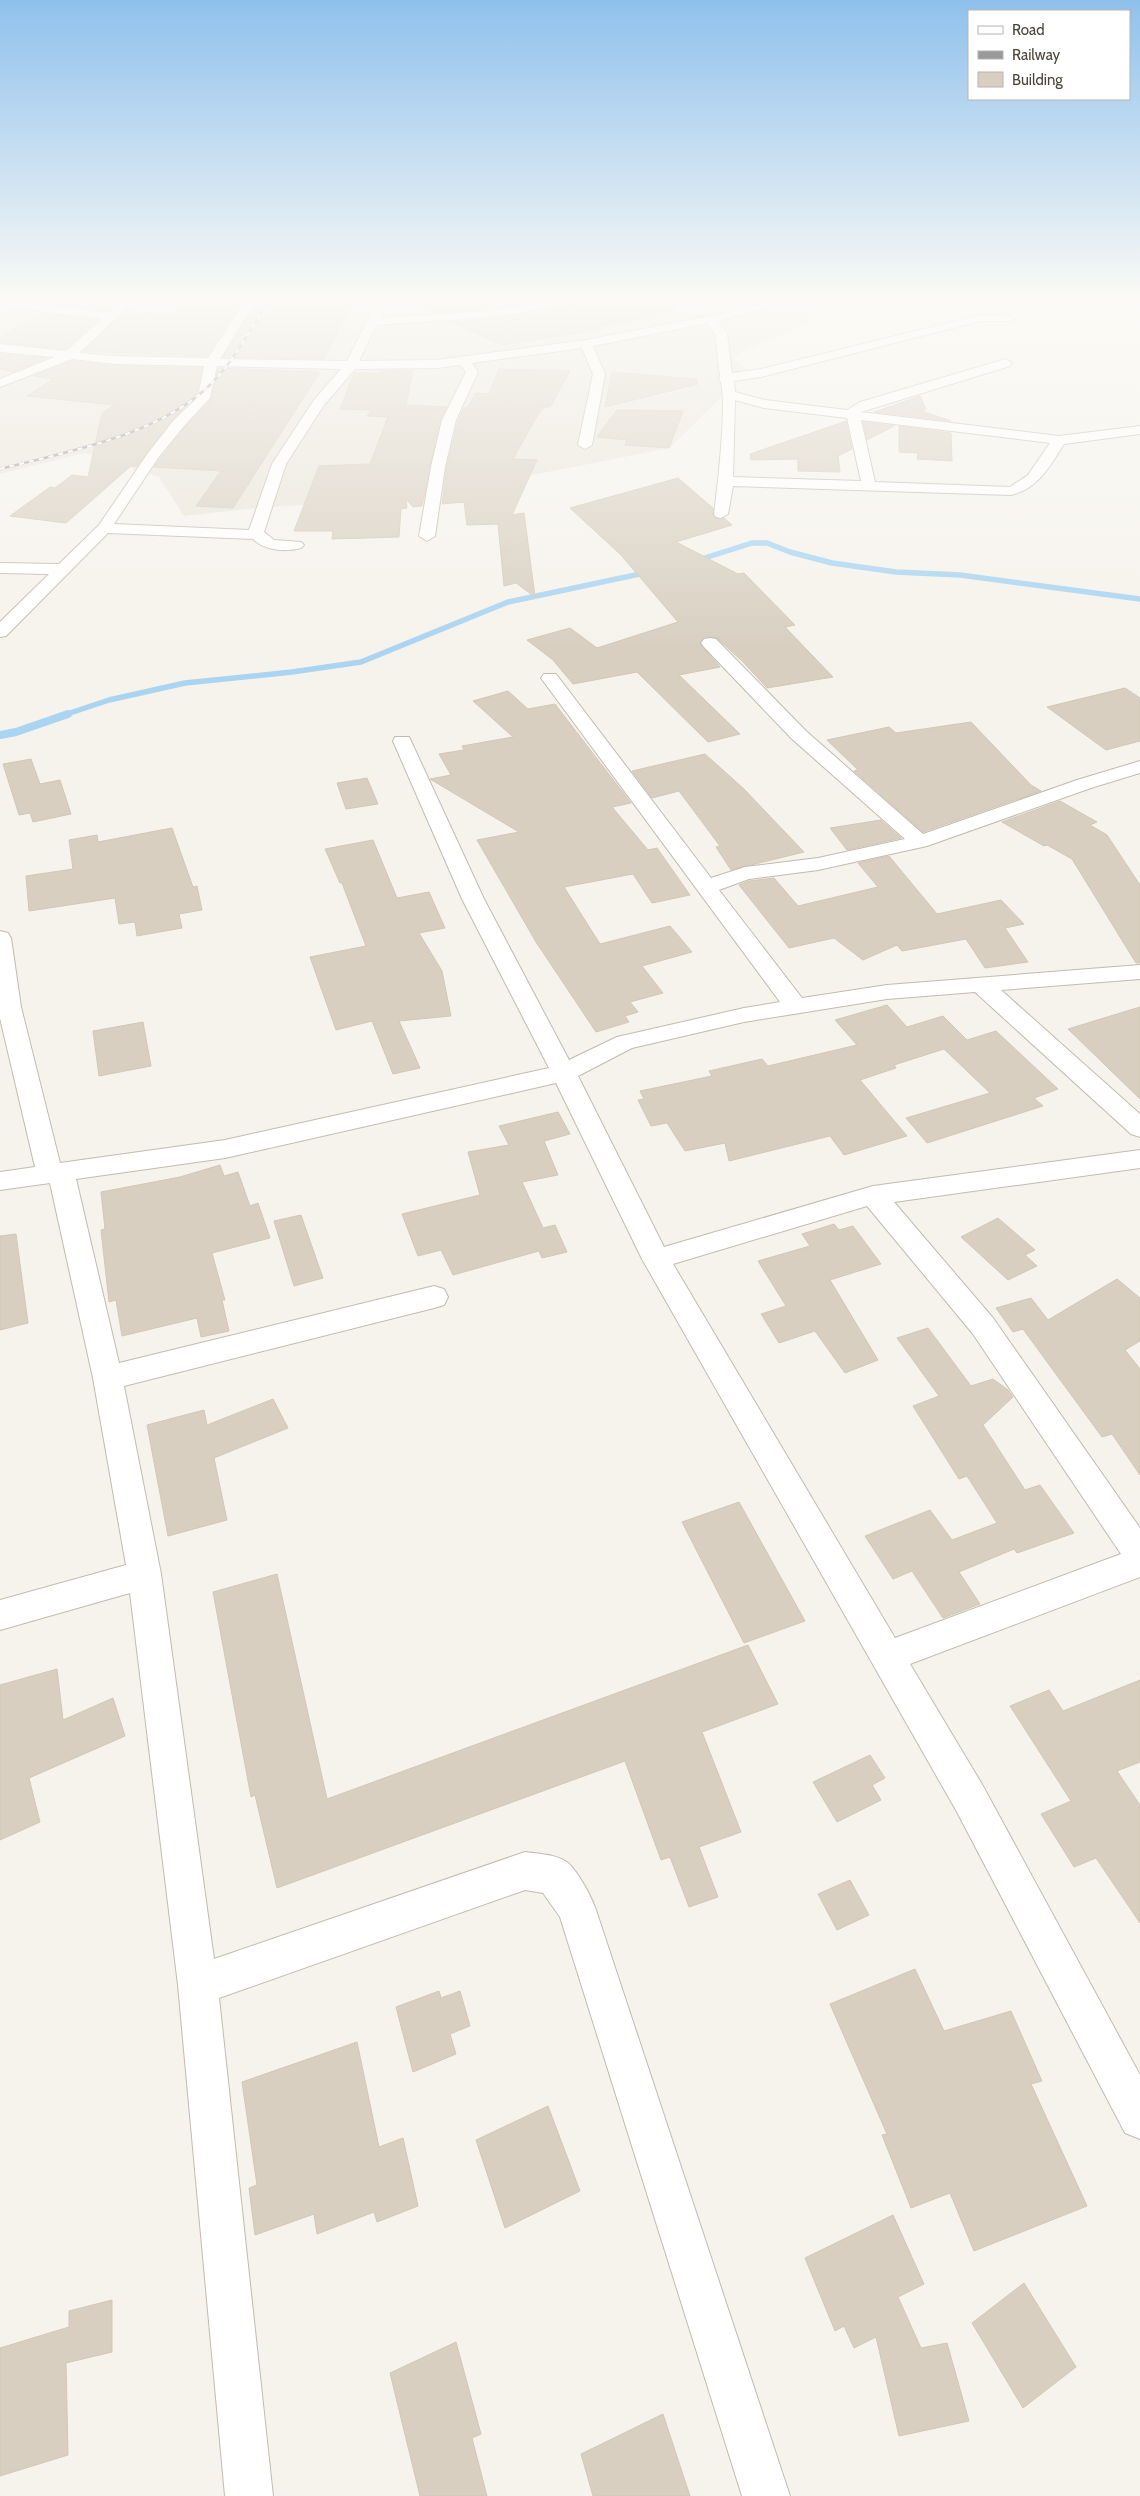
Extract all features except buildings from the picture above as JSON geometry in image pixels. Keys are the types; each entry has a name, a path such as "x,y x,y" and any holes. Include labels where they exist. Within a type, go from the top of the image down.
{"street":[{"path":"0,632 104,528 153,456 186,416"},
{"path":"296,545 272,545 260,539 256,532 279,464 310,416"},
{"path":"427,536 438,466 451,416"},
{"path":"585,445 591,416"},
{"path":"721,514 726,481 728,416"},
{"path":"853,416 869,486"},
{"path":"857,416 1059,440 1140,430"},
{"path":"726,481 1021,490 1059,440"},
{"path":"104,528 258,535"},
{"path":"0,568 64,569"},
{"path":"710,643 798,735 920,842"},
{"path":"550,678 796,1006"},
{"path":"402,741 473,899 564,1073 656,1259 970,1799 1140,2118"},
{"path":"707,887 746,873 818,864 920,842 1084,784 1140,767"},
{"path":"0,938 9,1007 55,1173 108,1378 144,1574 198,1985 249,2496"},
{"path":"0,1180 225,1149 564,1073 625,1042 744,1015 887,992 1140,972"},
{"path":"980,984 1140,1128"},
{"path":"656,1259 873,1195 1140,1159"},
{"path":"873,1195 983,1326 1140,1555"},
{"path":"108,1378 434,1298"},
{"path":"887,1657 1140,1562"},
{"path":"0,1615 144,1574"},
{"path":"198,1985 525,1871 554,1876 576,1907 766,2496"}],"shaded area":[{"path":"0,416 702,416 670,448 419,497 257,508 184,516 159,477 85,453 0,474"}],"waterway":[{"path":"695,561 752,543 767,543 790,552 832,563 896,572 960,575 1140,599"},
{"path":"64,715 109,700 185,683 292,672 361,662 508,602 649,572"},
{"path":"0,735 16,732 68,714"}],"railway":[{"path":"0,469 113,439 165,416"}]}
